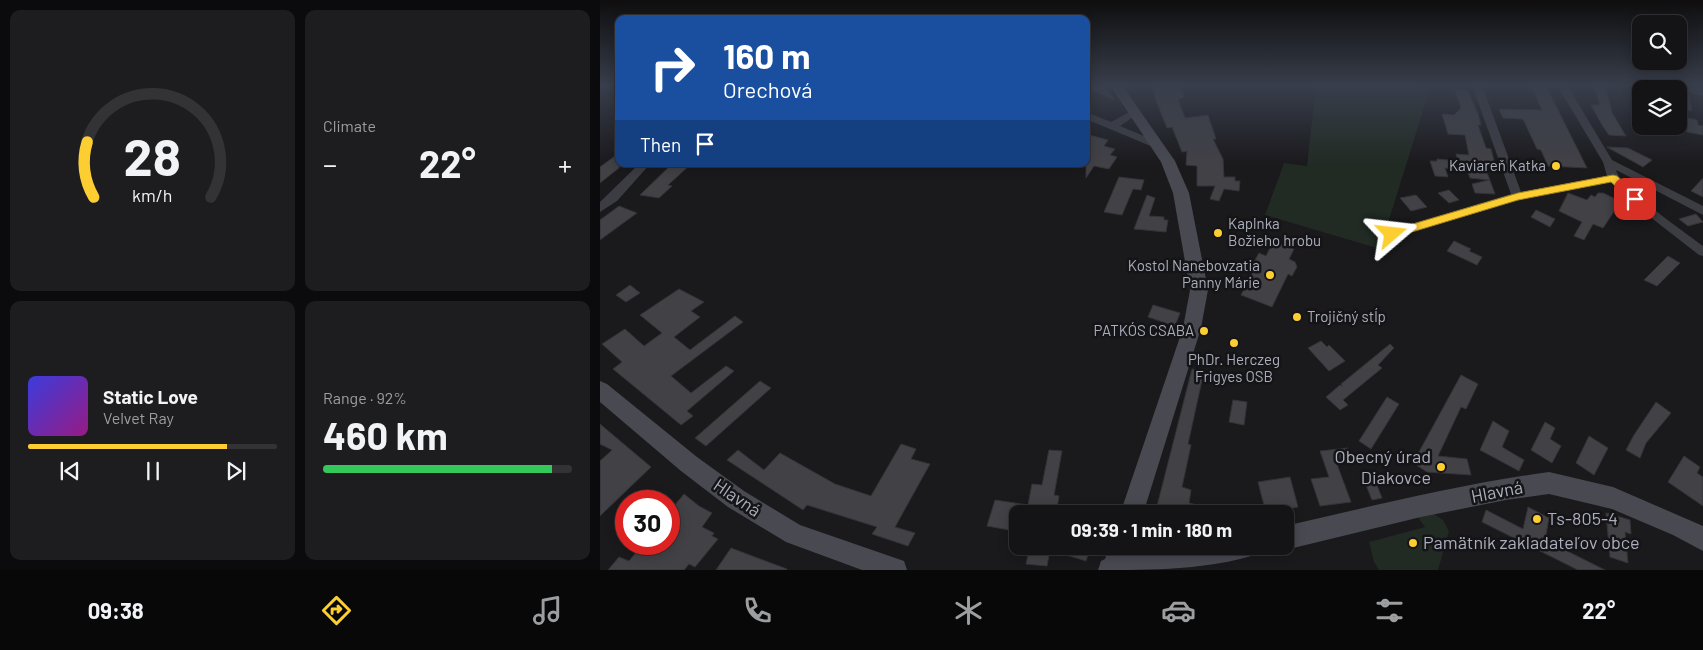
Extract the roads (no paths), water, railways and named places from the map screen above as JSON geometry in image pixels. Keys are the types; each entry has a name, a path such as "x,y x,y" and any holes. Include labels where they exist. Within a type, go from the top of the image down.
{"street":[{"path":"1487,112 1518,196"},
{"path":"1578,112 1608,162 1613,178 1635,199 1703,252"},
{"path":"1112,126 1134,113 1168,161 1181,193 1199,290 1192,328 1135,505"},
{"path":"1090,117 1157,146"},
{"path":"1608,162 1703,211"},
{"path":"600,208 613,198 642,167"},
{"path":"1392,234 1518,196 1613,178"},
{"name":"Hlavná","path":"600,390 736,499 794,534 895,570"},
{"name":"Hlavná","path":"1294,536 1421,506 1506,489 1549,483 1613,498 1681,527 1703,539"},
{"path":"1115,561 1186,561 1212,555"}],"place":[{"name":"Kaviareň Katka","path":"1556,166"},
{"name":"Kaplnka Božieho hrobu","path":"1218,233"},
{"name":"Kostol Nanebovzatia Panny Márie","path":"1270,275"},
{"name":"Trojičný stĺp","path":"1297,317"},
{"name":"PATKÓS CSABA","path":"1204,331"},
{"name":"PhDr. Herczeg Frigyes OSB","path":"1234,343"},
{"name":"Obecný úrad Diakovce","path":"1441,467"},
{"name":"Ts-805-4","path":"1537,519"},
{"name":"Pamätník zakladateľov obce","path":"1413,543"}]}
